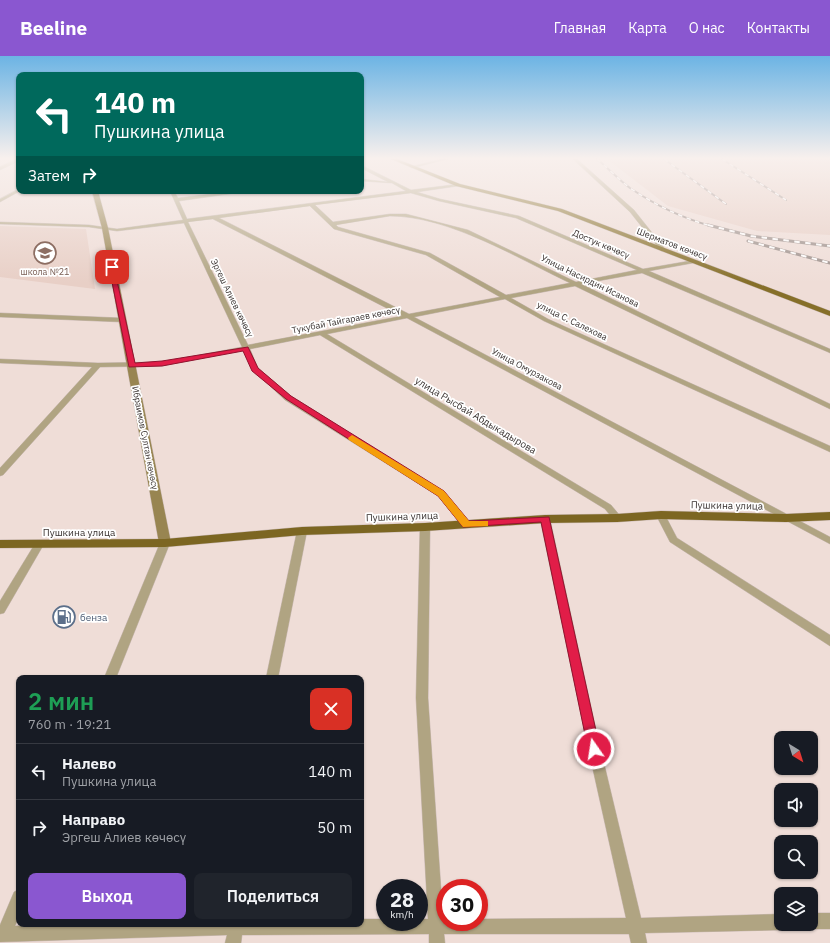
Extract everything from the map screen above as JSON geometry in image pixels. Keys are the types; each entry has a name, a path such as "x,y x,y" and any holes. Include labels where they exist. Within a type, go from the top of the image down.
{"highway":[{"name":"Пушкина улица","path":"0,544 165,543 302,531 426,527 545,519 617,518 661,515 786,518 830,516"}],"main road":[{"name":"Ибраимов Султан көчөсү","path":"98,200 105,228 132,365 165,543"},
{"name":"Шерматов көчөсү","path":"521,200 560,210 830,314"}],"street":[{"name":"Эргеш Алиев көчөсү","path":"175,200 255,369 288,398 441,494 466,525"},
{"path":"0,223 105,228 117,230 337,200"},
{"name":"Достук көчөсү","path":"441,200 517,217 830,351"},
{"path":"620,200 632,211 663,250"},
{"name":"улица С. Салехова","path":"312,204 336,228 428,254 553,324 830,449"},
{"name":"Улица Насирдин Исанова","path":"332,224 390,215 406,215 466,230 830,407"},
{"name":"Улица Омурзакова","path":"212,217 409,317 830,541"},
{"name":"Тукубай Тайгараев көчөсү","path":"0,361 98,365 162,364 692,262"},
{"path":"0,315 122,320"},
{"name":"улица Рысбай Абдыкадырова","path":"321,333 608,507 617,518"},
{"path":"0,369 8,361"},
{"path":"0,473 98,365"},
{"path":"661,515 673,540 830,641"},
{"path":"545,519 591,734 640,943"},
{"path":"426,527 422,698 437,935"},
{"path":"273,675 302,531"},
{"path":"111,675 165,543"},
{"path":"0,610 39,544"},
{"path":"16,904 2,934 37,938 210,927"},
{"path":"818,921 830,921"},
{"path":"249,927 437,935 635,926 774,922"},
{"path":"226,927 233,943"}],"shaded area":[{"path":"661,200 830,200 830,235 757,231 668,206"},
{"name":"школа №21","path":"0,226 86,229 95,289 0,277"}],"railway":[{"path":"650,200 679,215 711,226"},
{"path":"721,200 726,204"},
{"path":"708,225 751,236 830,246"},
{"path":"748,241 830,263"}],"slow traffic":[{"path":"352,438 441,494 466,525 485,523"}],"place":[{"name":"школа №21","path":"45,253"},
{"name":"бенза","path":"64,617"}],"route":[{"path":"112,267 132,365 162,364 246,348 255,369 288,398 441,494 466,525 545,519 594,749"}]}
